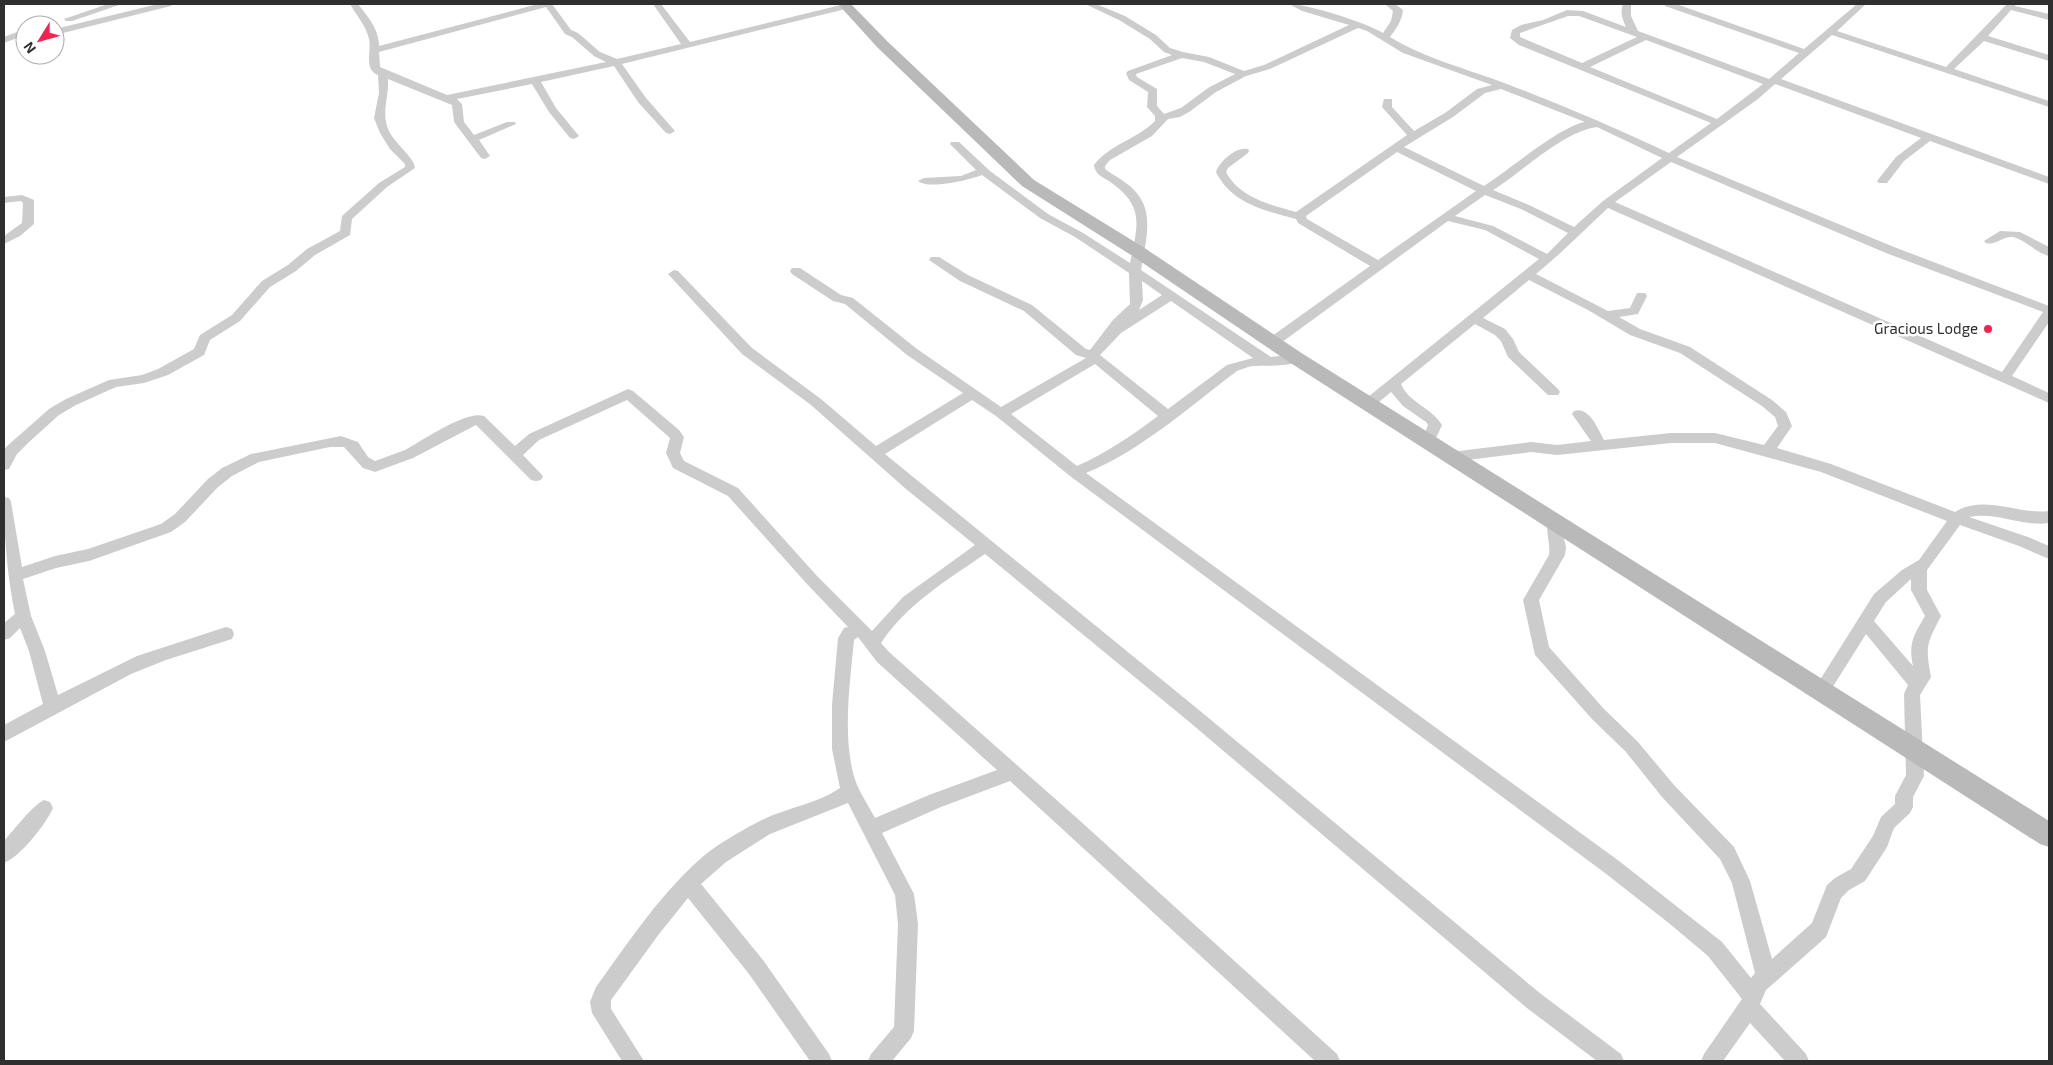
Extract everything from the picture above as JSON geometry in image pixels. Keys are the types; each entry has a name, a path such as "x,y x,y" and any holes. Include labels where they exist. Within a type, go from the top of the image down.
{"main road":[{"path":"849,6 882,44 1028,183 1138,251 1296,358 1554,523 2049,834"}],"street":[{"path":"65,20 118,4"},
{"path":"65,30 168,4"},
{"path":"370,4 355,6 373,34 376,50 373,64 377,71 448,98 456,104 459,122 474,139 485,156"},
{"path":"376,50 548,4 568,32 575,35 597,54 617,63 642,100 670,130"},
{"path":"657,4 668,20 678,29 687,46"},
{"path":"1089,4 1122,18 1153,37 1167,50 1181,56 1206,58 1243,74"},
{"path":"1293,4 1300,8 1359,24 1416,56 1503,86 1598,124 1670,158 1890,250 2049,312 2004,378"},
{"path":"1627,4 1625,7 1626,17 1639,36"},
{"path":"1668,4 1804,52"},
{"path":"1368,404 1546,258 1562,247 1575,232 1607,203 1718,123 1772,81 1862,4"},
{"path":"1947,71 1982,37 2009,5 2049,17"},
{"path":"448,98 617,63 849,6"},
{"path":"1385,37 1393,27 1395,6"},
{"path":"1718,123 1522,43 1515,38 1515,32 1524,27 1546,22 1572,12 1591,16 1639,36 1772,81 2049,182"},
{"path":"1109,336 1118,323 1136,304 1135,271 1143,224 1134,197 1100,170 1098,165 1106,158 1148,134 1165,117 1176,115 1186,110 1212,90 1243,74 1267,67 1359,24"},
{"path":"1830,31 2049,104"},
{"path":"1582,66 1639,36"},
{"path":"1982,37 2049,58"},
{"path":"1160,121 1160,115 1152,107 1153,91 1132,78 1131,73 1181,56"},
{"path":"4,465 11,451 18,444 54,412 70,402 114,383 144,379 163,372 199,352 205,338 236,318 264,285 292,268 311,252 346,232 346,218 383,184 410,168 410,163 395,149 384,133 379,118 384,93 383,74"},
{"path":"536,81 541,93 553,108 555,116 574,136"},
{"path":"1300,217 1413,136 1449,115 1481,91 1503,86"},
{"path":"1388,102 1388,107 1413,136"},
{"path":"474,139 511,124"},
{"path":"1273,342 1462,205 1557,140 1582,126 1598,124"},
{"path":"1883,181 1900,159 1928,137"},
{"path":"955,144 984,171 1055,223 1079,234 1269,362"},
{"path":"1397,148 1439,167 1473,186 1575,232"},
{"path":"1244,151 1223,166 1221,172 1234,190 1282,213 1300,217 1302,221 1379,266"},
{"path":"924,181 962,179 984,171"},
{"path":"4,200 22,198 28,200 29,203 28,224 4,241"},
{"path":"1607,203 2049,398"},
{"path":"1446,217 1489,228 1546,258"},
{"path":"1990,242 2000,234 2016,234 2049,252"},
{"path":"935,260 964,278 1028,308 1081,352 1094,358 1166,415"},
{"path":"796,270 837,298 849,301 912,352 1001,413 1075,472 1670,911 1715,949 1751,1002 1799,1061"},
{"path":"674,274 747,351 816,402 985,546 1193,714 1534,1001 1614,1061"},
{"path":"1527,274 1635,332 1685,350 1767,402 1780,415 1785,426 1767,451"},
{"path":"1001,413 1094,358 1100,344 1109,336 1172,295"},
{"path":"1605,315 1634,311 1641,296"},
{"path":"1473,318 1500,332 1507,339 1514,354 1554,392"},
{"path":"1075,472 1094,464 1145,433 1166,415 1232,368 1250,362 1269,362 1296,358"},
{"path":"1394,383 1400,397 1427,417 1435,426 1428,442"},
{"path":"876,453 973,393"},
{"path":"515,454 534,437 628,394 674,433 677,438 673,453 678,464 733,492 812,580 861,628 883,657 1330,1061"},
{"path":"1580,414 1590,426 1600,445"},
{"path":"15,576 55,562 89,556 166,528 180,518 213,483 227,472 256,458 342,440 349,442 369,465 375,467 408,454 477,419 483,420 536,476"},
{"path":"1451,457 1531,447 1557,450 1671,438 1715,438 1826,468 1958,517 1998,534 2023,541 2049,553"},
{"path":"4,502 8,549 23,616 38,651 52,706"},
{"path":"1821,691 1880,598 1907,574 1924,564 1958,517 1966,512 1977,510 2036,519 2049,517"},
{"path":"1554,523 1558,547 1556,556 1530,600 1539,645 1598,714 1632,747 1668,791 1728,853 1741,881 1766,975"},
{"path":"872,644 883,627 897,612 942,576 985,546"},
{"path":"1711,1061 1751,1002 1759,983 1819,930 1834,892 1842,884 1858,875 1880,840 1887,823 1904,807 1904,796 1915,776 1916,751 1912,722 1912,694 1923,677 1918,652 1920,639 1933,616 1919,590 1919,567"},
{"path":"4,633 23,616"},
{"path":"1866,622 1918,685"},
{"path":"861,628 846,638 840,705 841,749 848,785 904,894 908,924 904,1031 878,1061"},
{"path":"4,734 52,706 144,660 226,634"},
{"path":"871,829 936,801 1012,772"},
{"path":"634,1061 602,1014 600,1002 603,994 661,916 707,865 764,828 795,815 830,804 851,791"},
{"path":"4,854 29,828 44,808"},
{"path":"689,884 756,966 822,1061"}],"place":[{"name":"Gracious Lodge","path":"1988,329"}]}
